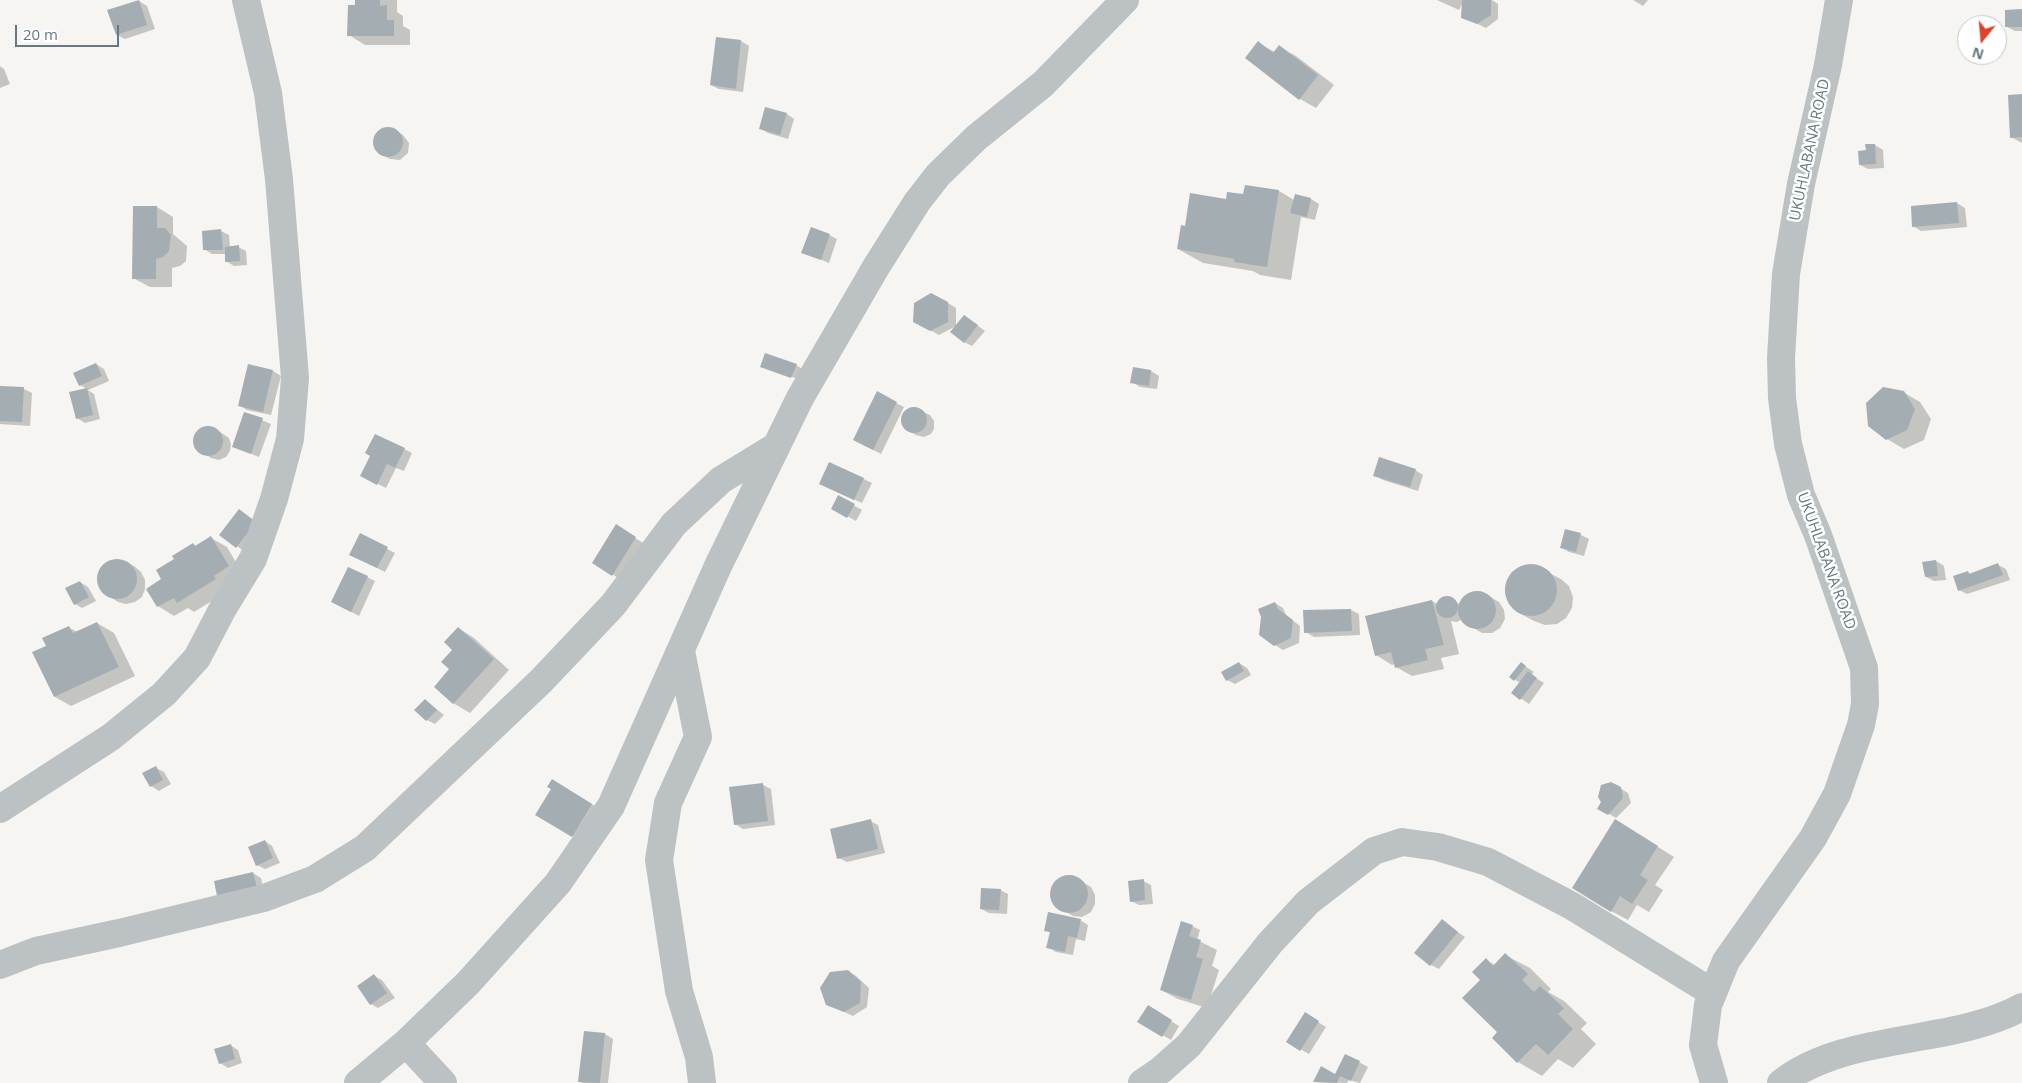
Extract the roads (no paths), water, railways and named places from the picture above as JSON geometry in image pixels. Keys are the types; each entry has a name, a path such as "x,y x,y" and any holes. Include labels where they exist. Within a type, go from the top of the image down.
{"street":[{"path":"0,809 111,737 164,694 197,658 222,610 253,559 274,500 290,439 295,378 279,179 268,93 246,0"},
{"path":"358,1083 406,1043 468,984 558,883 611,806 718,566 775,447 800,398 876,267 917,202 938,174 976,138 1043,84 1125,0"},
{"name":"UKUHLABANA ROAD","path":"1714,1083 1703,1045 1708,1006 1713,992 1726,961 1813,838 1837,794 1856,742 1865,704 1864,668 1818,535 1801,495 1788,444 1782,398 1781,358 1786,274 1801,184 1828,65 1839,0"},
{"path":"0,965 36,951 264,898 315,879 365,848 541,681 613,605 674,524 721,480 775,447"},
{"path":"681,651 698,737 668,803 659,860 679,991 699,1057 702,1083"},
{"path":"1142,1083 1161,1070 1189,1045 1270,942 1308,902 1374,851 1402,842 1438,847 1488,862 1572,906 1713,992"},
{"path":"1781,1083 1798,1070 1851,1052 1978,1025 2022,1007"},
{"path":"406,1043 443,1083"}]}
